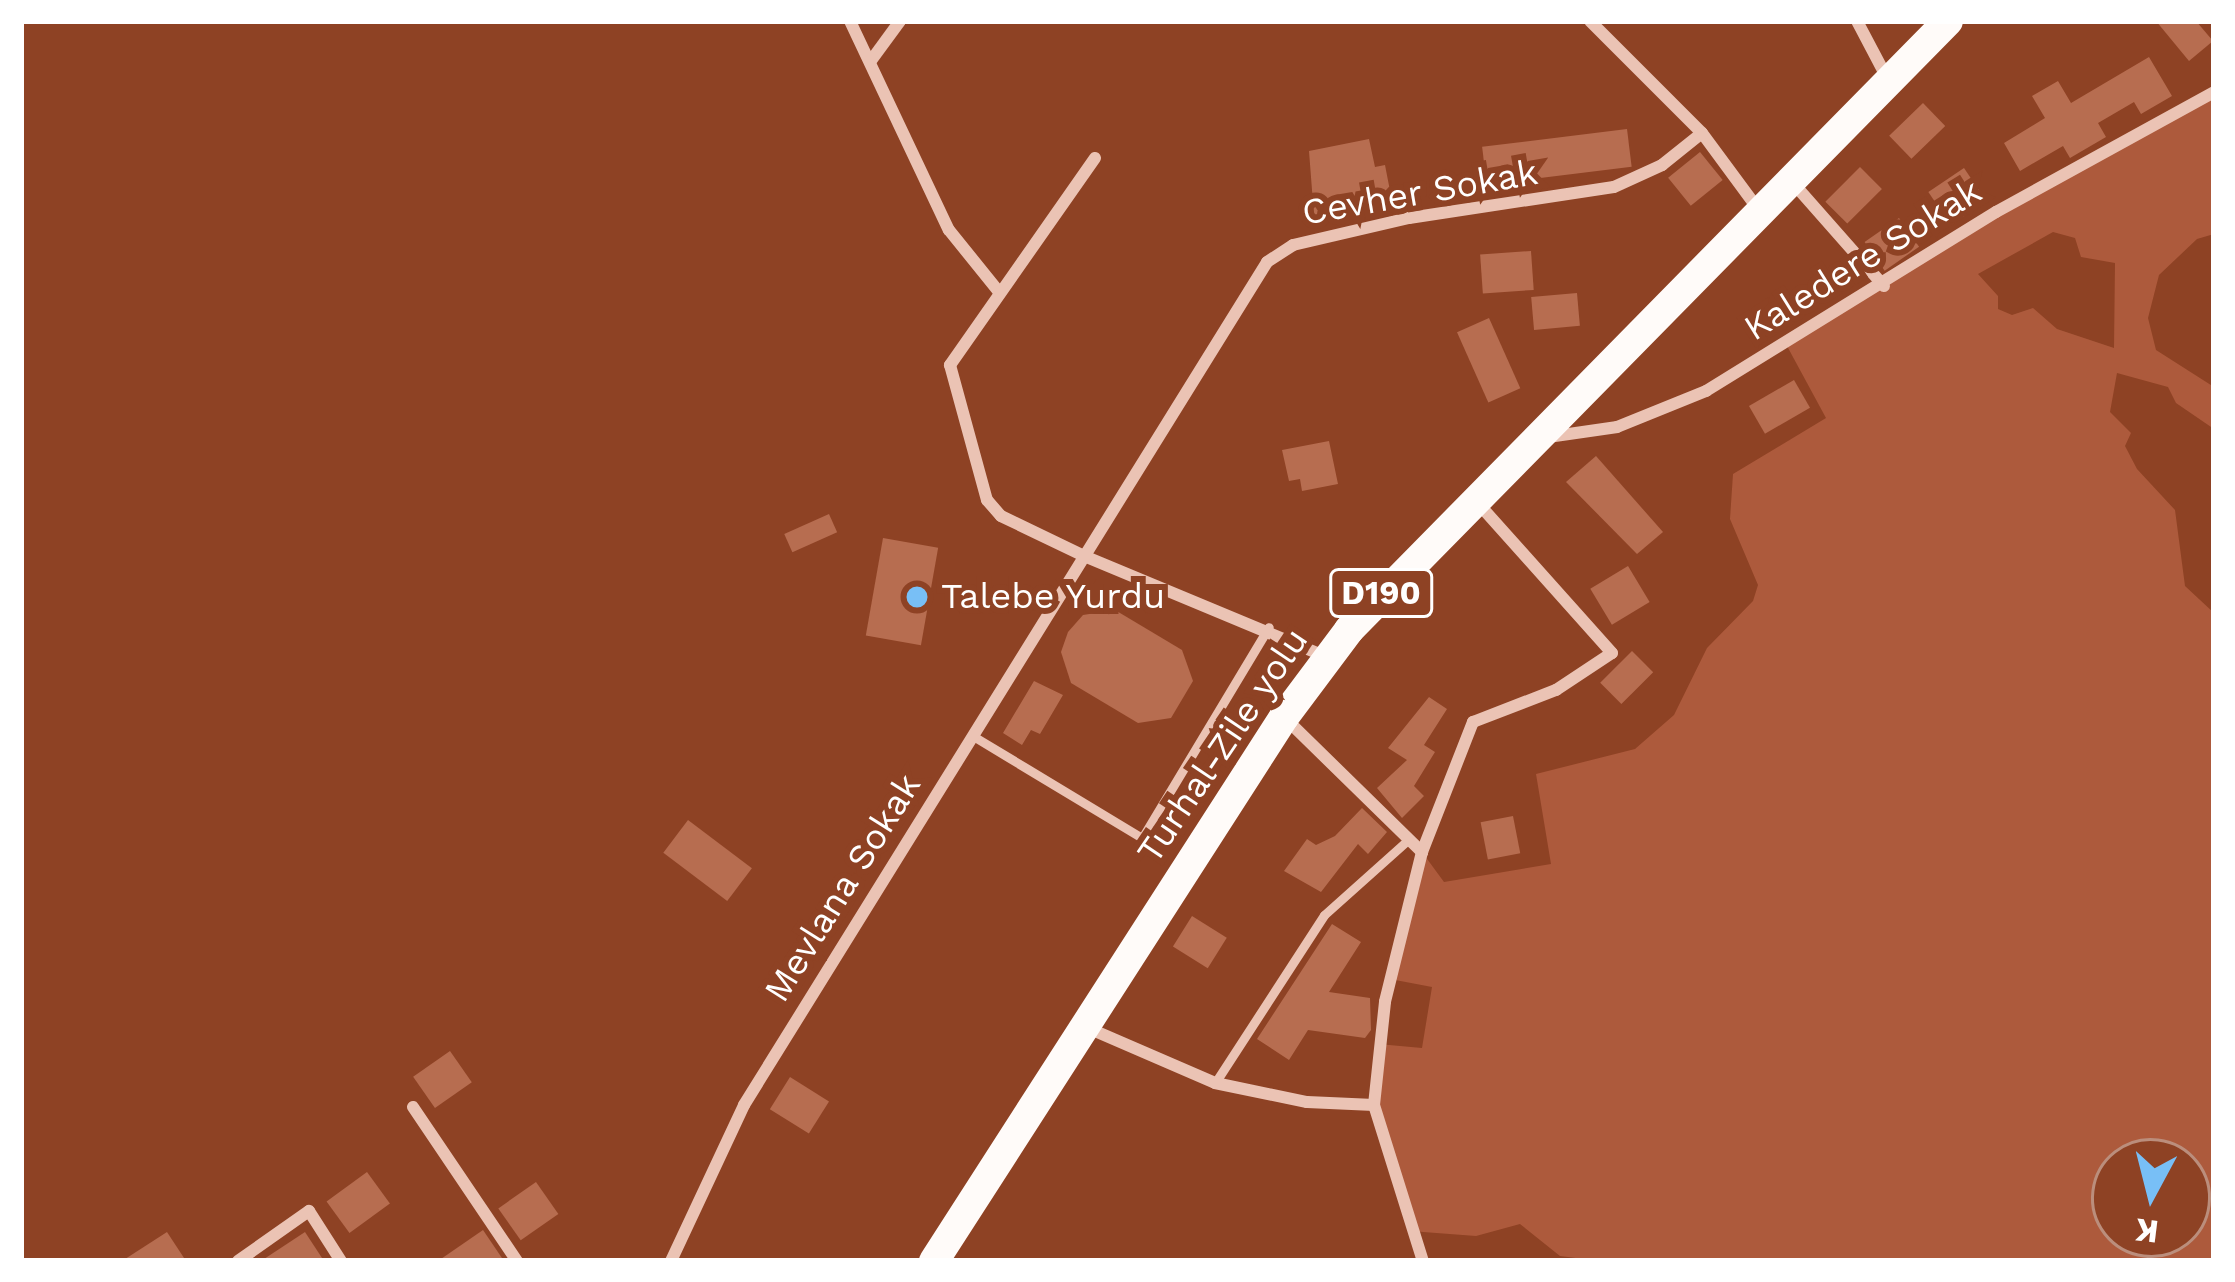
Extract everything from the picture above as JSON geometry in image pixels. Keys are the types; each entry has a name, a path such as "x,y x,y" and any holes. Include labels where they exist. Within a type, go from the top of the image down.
{"main road":[{"name":"Turhal-Zile yolu","path":"934,1261 1284,717 1328,657 1472,497 1948,21"}],"street":[{"path":"850,21 950,230 999,292"},
{"path":"870,62 901,21"},
{"path":"1590,21 1702,134 1758,210"},
{"path":"1857,21 1888,81"},
{"name":"Kaledere Sokak","path":"1529,439 1652,415 1884,286 1996,212 2214,92"},
{"name":"Cevher Sokak","path":"1084,556 1253,279 1278,253 1409,218 1614,188 1662,165 1702,134"},
{"path":"1095,158 999,292 948,375 984,492 1001,516 1084,556 1269,627 1328,657"},
{"path":"1790,179 1884,286"},
{"path":"1423,1261 1374,1105 1385,1002 1422,852 1473,722 1556,690 1612,653 1472,497"},
{"name":"Mevlana Sokak","path":"671,1261 744,1106 1084,556"},
{"path":"1284,717 1422,852"},
{"path":"1083,1026 1215,1083 1307,1102 1374,1105"},
{"path":"413,1107 517,1261"},
{"path":"238,1261 309,1211 341,1261"}],"lane":[{"path":"973,736 1142,838 1269,627"},
{"path":"1215,1083 1324,915 1409,839"}],"shaded area":[{"path":"2214,92 2214,234 2197,239 2159,275 2148,318 2156,350 2214,387 2214,429 2176,403 2168,387 2117,373 2110,412 2131,433 2125,446 2137,469 2175,510 2185,586 2214,613 2214,1261 1599,1261 1560,1256 1520,1224 1476,1236 1410,1231 1374,1105 1378,1044 1422,1048 1432,987 1390,979 1422,852 1444,882 1551,864 1536,774 1635,749 1674,715 1707,648 1753,601 1758,585 1730,519 1733,474 1826,418 1787,346 1996,212","holes":["2053,232 2075,238 2081,257 2115,263 2114,348 2057,329 2033,308 2012,315 1998,309 1998,296 1978,274"]}],"building":[{"path":"2156,21 2196,21 2213,41 2189,61"},
{"path":"2149,57 2172,96 2141,114 2134,102 2098,123 2106,137 2070,158 2063,146 2020,171 2004,143 2045,118 2032,96 2058,81 2071,103"},
{"path":"1923,103 1945,126 1911,159 1889,136"},
{"path":"1627,129 1632,167 1487,185 1482,147"},
{"path":"1369,139 1375,167 1385,165 1392,201 1314,216 1309,151"},
{"path":"1700,152 1723,180 1691,206 1668,178"},
{"path":"1860,167 1882,189 1847,224 1825,202"},
{"path":"1964,168 1986,201 1951,225 1928,192"},
{"path":"1899,218 1919,247 1885,271 1865,242"},
{"path":"1531,251 1534,290 1483,293 1480,255"},
{"path":"1577,293 1580,326 1534,330 1531,297"},
{"path":"1489,318 1520,388 1488,403 1457,332"},
{"path":"1794,380 1810,408 1765,434 1749,406"},
{"path":"1329,441 1338,484 1302,491 1300,479 1289,481 1282,450"},
{"path":"1596,456 1663,532 1637,554 1566,482"},
{"path":"829,514 837,532 792,552 784,534"},
{"path":"883,538 938,548 921,645 866,635"},
{"path":"1628,566 1650,602 1612,625 1590,589"},
{"path":"1115,610 1182,650 1193,681 1171,718 1138,723 1071,683 1061,652 1068,632 1083,615"},
{"path":"1632,651 1653,672 1621,704 1600,683"},
{"path":"1034,681 1063,695 1040,734 1031,730 1022,745 1003,733"},
{"path":"1429,697 1447,709 1424,745 1435,752 1414,786 1424,796 1402,818 1377,788 1407,760 1388,748"},
{"path":"1362,808 1387,832 1368,854 1358,844 1321,892 1284,871 1307,839 1316,845 1335,836"},
{"path":"1513,816 1520,853 1488,860 1481,822"},
{"path":"688,820 752,868 727,901 663,853"},
{"path":"1192,916 1227,938 1208,968 1173,947"},
{"path":"1332,924 1361,942 1329,992 1370,998 1371,1030 1365,1038 1308,1030 1289,1060 1257,1039"},
{"path":"450,1051 472,1082 435,1108 413,1077"},
{"path":"790,1077 829,1101 809,1134 770,1109"},
{"path":"367,1172 390,1204 349,1233 327,1201"},
{"path":"536,1182 558,1214 521,1240 498,1208"},
{"path":"483,1230 504,1261 438,1261"},
{"path":"167,1232 186,1261 122,1261"},
{"path":"305,1232 324,1261 261,1261"}],"place":[{"name":"Talebe Yurdu","path":"917,597"}]}
